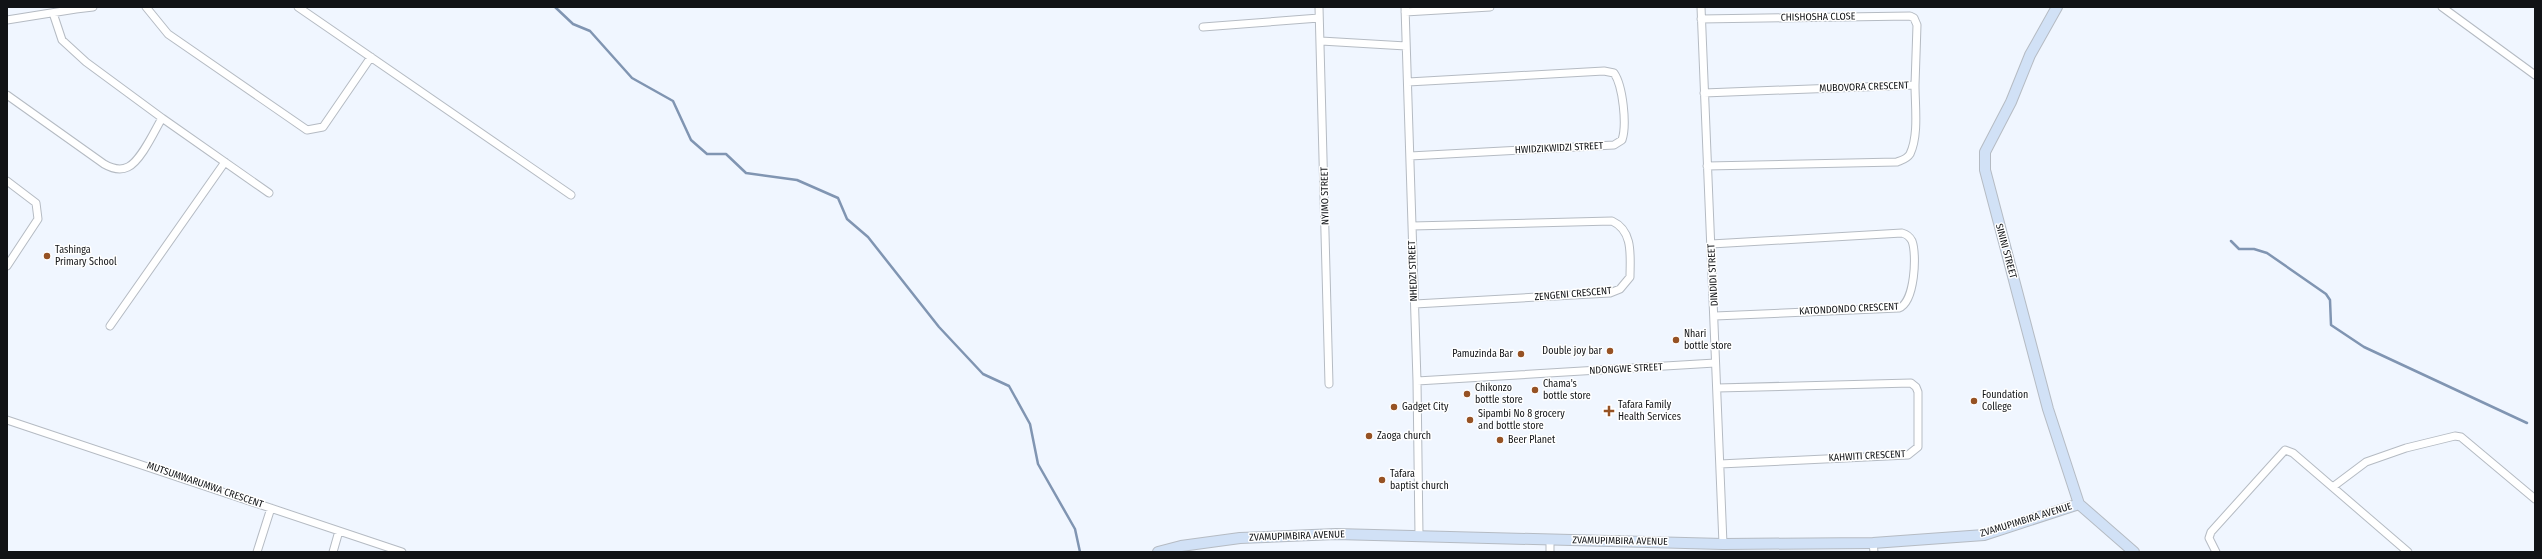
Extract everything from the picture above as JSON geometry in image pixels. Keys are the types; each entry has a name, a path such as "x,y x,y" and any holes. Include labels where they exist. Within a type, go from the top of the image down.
{"street":[{"path":"7,20 76,8 93,7"},
{"path":"146,7 168,34 307,130 323,126 371,57"},
{"path":"298,7 571,195"},
{"name":"NYIMO STREET","path":"1319,7 1329,384"},
{"path":"1405,10 1490,7"},
{"name":"DINDIDI STREET","path":"1701,7 1707,166 1715,316 1715,363 1723,544"},
{"name":"SININI STREET","path":"2057,7 2030,55 2011,102 1985,152 1985,170 2048,409 2079,504"},
{"path":"2442,7 2535,75"},
{"name":"NHEDZI STREET","path":"1405,10 1415,304 1419,535"},
{"path":"53,13 62,40 86,62 162,118 269,193"},
{"name":"CHISHOSHA CLOSE","path":"1702,20 1910,16 1914,18 1917,25 1916,85"},
{"path":"1203,27 1319,18"},
{"path":"1321,41 1406,46"},
{"name":"HWIDZIKWIDZI STREET","path":"1408,82 1609,72 1614,73 1619,80 1626,131 1622,140 1614,145 1410,156"},
{"name":"MUBOVORA CRESCENT","path":"1704,93 1916,85 1914,135 1910,155 1905,159 1897,162 1707,166"},
{"path":"7,95 104,164 119,169 130,167 162,118"},
{"path":"110,326 225,162"},
{"path":"7,181 36,203 38,219 7,266"},
{"name":"ZENGENI CRESCENT","path":"1412,226 1612,221 1623,228 1629,242 1630,278 1620,289 1610,293 1415,304"},
{"name":"KATONDONDO CRESCENT","path":"1711,244 1902,233 1910,238 1913,247 1911,294 1905,306 1899,308 1715,316"},
{"name":"NDONGWE STREET","path":"1417,381 1715,363"},
{"name":"KAHWITI CRESCENT","path":"1717,388 1911,383 1916,387 1918,392 1918,447 1908,455 1720,464"},
{"name":"MUTSUMWARUMWA CRESCENT","path":"7,420 402,552"},
{"path":"2334,486 2366,462 2406,448 2455,436 2461,437 2535,500"},
{"path":"2216,552 2209,538 2211,532 2282,451 2289,450 2334,486 2408,552"},
{"path":"2079,504 2134,552"},
{"name":"ZVAMUPIMBIRA AVENUE","path":"1158,552 1181,546 1240,538 1336,534 1874,547 1984,534 2079,504"},
{"path":"256,552 271,508"},
{"path":"333,552 339,531"},
{"path":"1550,539 1550,552"}],"waterway":[{"path":"555,7 573,24 590,31 632,78 673,101 691,140 707,154 726,154 746,173 797,180 838,198 847,219 868,237 939,327 983,374 1009,386 1030,424 1038,464 1075,529 1080,552"},
{"path":"2231,241 2239,249 2254,249 2267,253 2326,294 2330,300 2331,325 2364,347 2527,423"}],"place":[{"name":"Tashinga Primary School","path":"47,256"},
{"name":"Nhari bottle store","path":"1676,340"},
{"name":"Double joy bar","path":"1610,351"},
{"name":"Pamuzinda Bar","path":"1521,354"},
{"name":"Chama's bottle store","path":"1535,390"},
{"name":"Chikonzo bottle store","path":"1467,394"},
{"name":"Foundation College","path":"1974,401"},
{"name":"Gadget City","path":"1394,407"},
{"name":"Tafara Family Health Services","path":"1609,411"},
{"name":"Sipambi No 8 grocery and bottle store","path":"1470,420"},
{"name":"Zaoga church","path":"1369,436"},
{"name":"Beer Planet","path":"1500,440"},
{"name":"Tafara baptist church","path":"1382,480"}]}
